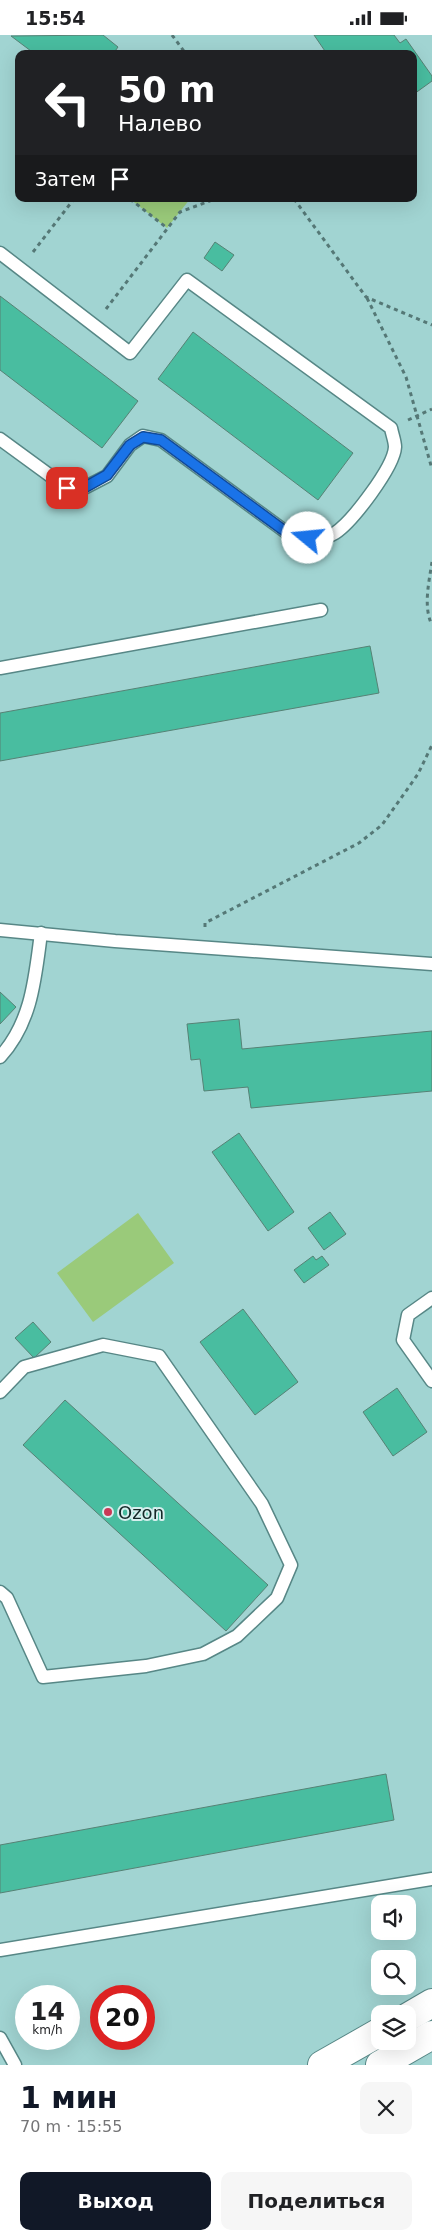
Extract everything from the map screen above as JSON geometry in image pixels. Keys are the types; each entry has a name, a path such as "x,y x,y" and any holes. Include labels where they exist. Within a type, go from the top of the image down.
{"main road":[{"path":"416,2012 432,2003"},
{"path":"380,2065 432,2035"},
{"path":"322,2065 371,2037"}],"lane":[{"path":"0,253 130,353 187,280 391,428 395,449 383,477 334,533 308,538 286,532 161,440 143,437 130,445 107,475 82,489 67,488 0,439"},
{"path":"0,668 321,610"},
{"path":"0,930 432,964"},
{"path":"0,1057 7,1049 27,1015 40,933"},
{"path":"432,1298 408,1315 403,1340 432,1381"},
{"path":"0,1392 24,1367 103,1345 159,1356 262,1504 291,1565 277,1598 237,1636 203,1654 146,1666 43,1677 7,1599 0,1592"},
{"path":"0,1950 432,1879"},
{"path":"0,2038 15,2065"}],"path":[{"path":"172,35 183,50"},
{"path":"20,268 72,202"},
{"path":"134,202 167,228"},
{"path":"93,325 180,212 207,202"},
{"path":"296,202 366,297 406,377 432,469"},
{"path":"366,297 432,325"},
{"path":"391,428 432,409"},
{"path":"432,562 428,617 432,625"},
{"path":"203,947 205,923 359,843 382,825 418,774 432,745"}],"green space":[{"path":"134,202 188,202 167,228"},
{"path":"138,1213 174,1263 93,1322 57,1273"}],"building":[{"path":"103,35 118,47 116,50 30,50 11,36"},
{"path":"314,35 394,35 400,43 406,39 414,50 324,50"},
{"path":"417,55 432,76 432,81 417,92"},
{"path":"215,242 234,255 222,271 204,258"},
{"path":"0,296 138,401 102,448 0,370"},
{"path":"193,332 353,453 318,500 158,379"},
{"path":"370,646 379,693 0,761 0,713"},
{"path":"0,992 16,1007 0,1024"},
{"path":"239,1019 242,1049 432,1031 432,1091 251,1108 248,1087 204,1091 200,1059 191,1060 187,1024"},
{"path":"239,1133 294,1212 268,1231 212,1152"},
{"path":"330,1212 346,1234 324,1250 308,1228"},
{"path":"313,1256 316,1260 322,1256 329,1265 304,1283 294,1270"},
{"path":"243,1309 298,1382 255,1415 200,1342"},
{"path":"33,1322 51,1342 34,1358 15,1338"},
{"path":"397,1388 427,1432 393,1456 363,1412"},
{"path":"65,1400 268,1585 226,1631 23,1445"},
{"path":"386,1774 394,1820 0,1893 0,1845"}],"place":[{"name":"Ozon","path":"108,1512"}],"route":[{"path":"67,488 82,489 107,475 130,445 143,437 161,440 286,532 308,538"}]}
